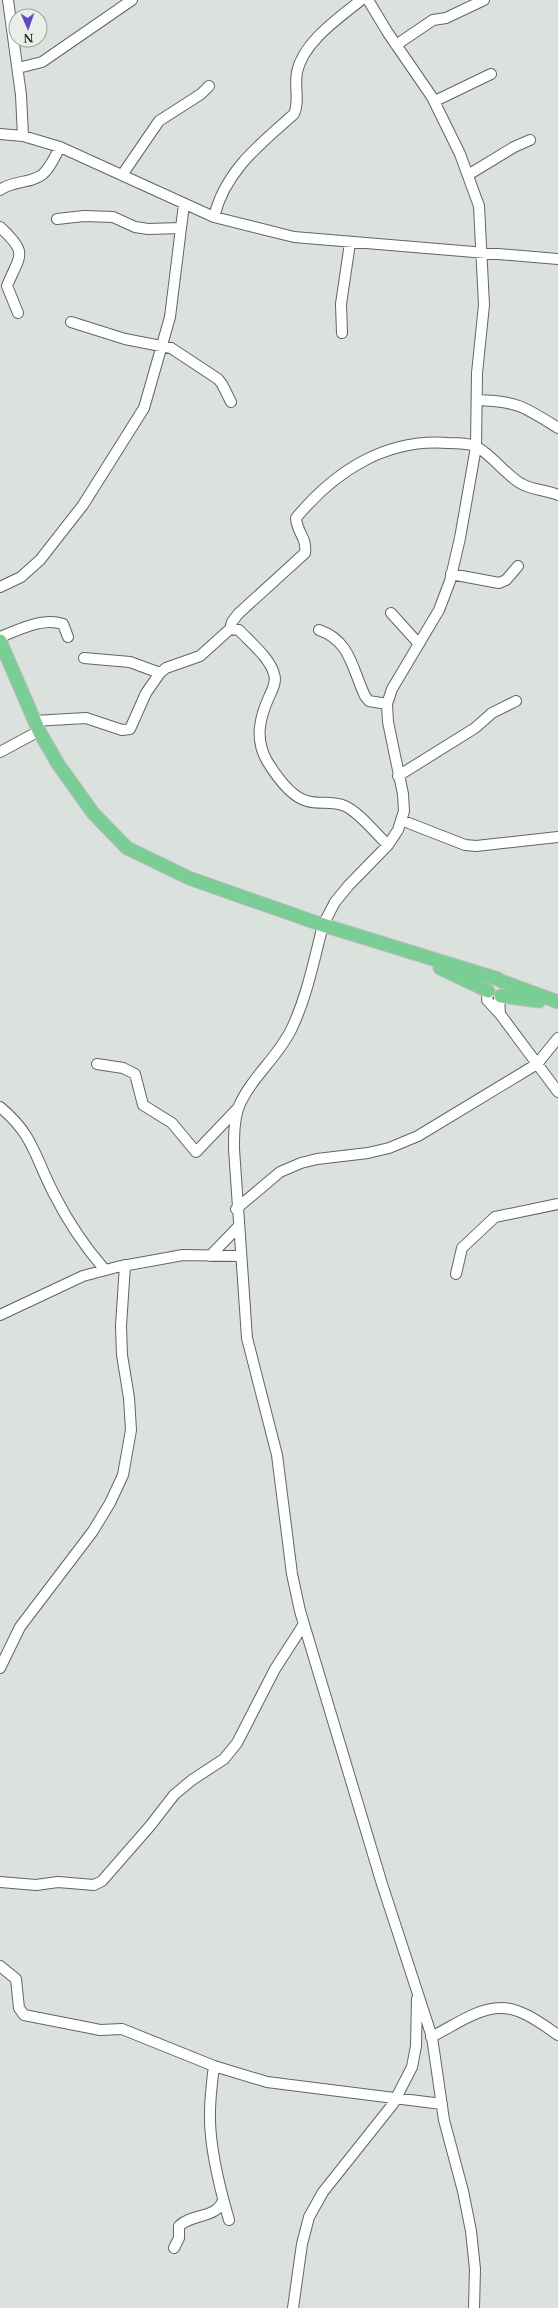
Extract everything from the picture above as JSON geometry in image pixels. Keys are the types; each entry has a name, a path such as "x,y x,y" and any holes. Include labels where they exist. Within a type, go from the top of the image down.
{"main road":[{"path":"0,641 36,726 58,764 94,813 127,848 189,878 323,925 499,980 558,1003"},
{"path":"408,952 494,994 558,1003"},
{"path":"494,994 491,981 499,980"}],"street":[{"path":"8,0 18,68 23,136"},
{"path":"18,68 48,58 132,0"},
{"path":"214,217 218,202 233,174 254,148 294,114 298,106 295,83 299,64 313,43 361,0"},
{"path":"368,0 435,101 446,122 479,206 484,305 477,373 476,447 468,504 451,574 439,610 392,689 387,704 388,722 398,776 403,794 404,811 398,830 388,845 340,896 323,925 302,1002 290,1031 267,1067 250,1086 239,1107 235,1123 234,1149 236,1209 247,1338 277,1455 292,1574 304,1624 382,1884 432,2037 442,2104 464,2191 471,2231 475,2269 474,2308"},
{"path":"396,44 433,20 451,16 484,0"},
{"path":"435,101 491,74"},
{"path":"122,175 159,121 201,94 209,86"},
{"path":"0,134 23,136 60,148 214,217 294,237 350,243 558,259"},
{"path":"468,176 514,147 530,140"},
{"path":"0,190 11,184 34,180 43,174 60,148"},
{"path":"0,588 21,577 40,560 83,505 144,408 170,316 184,204"},
{"path":"57,219 84,216 113,217 135,227 148,229 181,228"},
{"path":"0,227 18,246 20,255 19,263 8,286 18,313"},
{"path":"342,332 341,304 350,243"},
{"path":"71,322 125,339 162,345 191,360 218,379 222,384 230,402"},
{"path":"477,400 507,401 527,408 558,428"},
{"path":"0,752 36,726 86,718 122,730 130,729 146,693 160,673 166,668 200,656 230,630 232,622 238,614 304,553 305,540 296,524 296,518 304,508 351,467 379,452 402,446 434,442 476,447 521,484 558,495"},
{"path":"451,574 499,583 506,580 518,566"},
{"path":"391,613 419,644"},
{"path":"0,637 34,624 56,622 63,624 68,637"},
{"path":"230,630 239,630 266,660 274,674 275,681 260,720 259,734 262,751 268,763 298,797 307,802 330,801 347,807 388,845"},
{"path":"319,630 330,634 338,640 346,651 365,696 369,701 387,704"},
{"path":"84,658 130,662 160,673"},
{"path":"398,776 475,728 492,713 516,701"},
{"path":"401,820 465,845 476,846 558,837"},
{"path":"494,994 487,1000 500,1014 558,1092"},
{"path":"236,1209 280,1172 317,1159 350,1157 389,1148 418,1136 537,1064 558,1038"},
{"path":"97,1064 123,1068 135,1074 143,1105 172,1123 196,1152 239,1107"},
{"path":"0,1107 16,1121 31,1142 55,1196 86,1248 105,1270"},
{"path":"456,1274 462,1248 495,1217 558,1204"},
{"path":"210,1256 238,1227"},
{"path":"0,1315 83,1276 125,1265 183,1255 240,1256"},
{"path":"0,1668 20,1627 92,1531 110,1503 123,1475 131,1430 129,1398 122,1355 121,1326 125,1265"},
{"path":"0,1882 36,1885 58,1882 94,1885 102,1882 174,1795 192,1780 224,1760 232,1749 275,1669 304,1624"},
{"path":"0,1966 16,1979 19,2008 24,2015 100,2030 122,2029 214,2066 267,2082 313,2086 342,2093 442,2104"},
{"path":"293,2308 302,2244 309,2218 323,2192 396,2098 412,2066 416,2046 418,1991"},
{"path":"432,2037 478,2014 500,2007 533,2017 558,2035"},
{"path":"214,2066 210,2114 212,2141 223,2200 229,2220"},
{"path":"174,2248 179,2238 179,2226 191,2219 218,2209 223,2200"}]}
